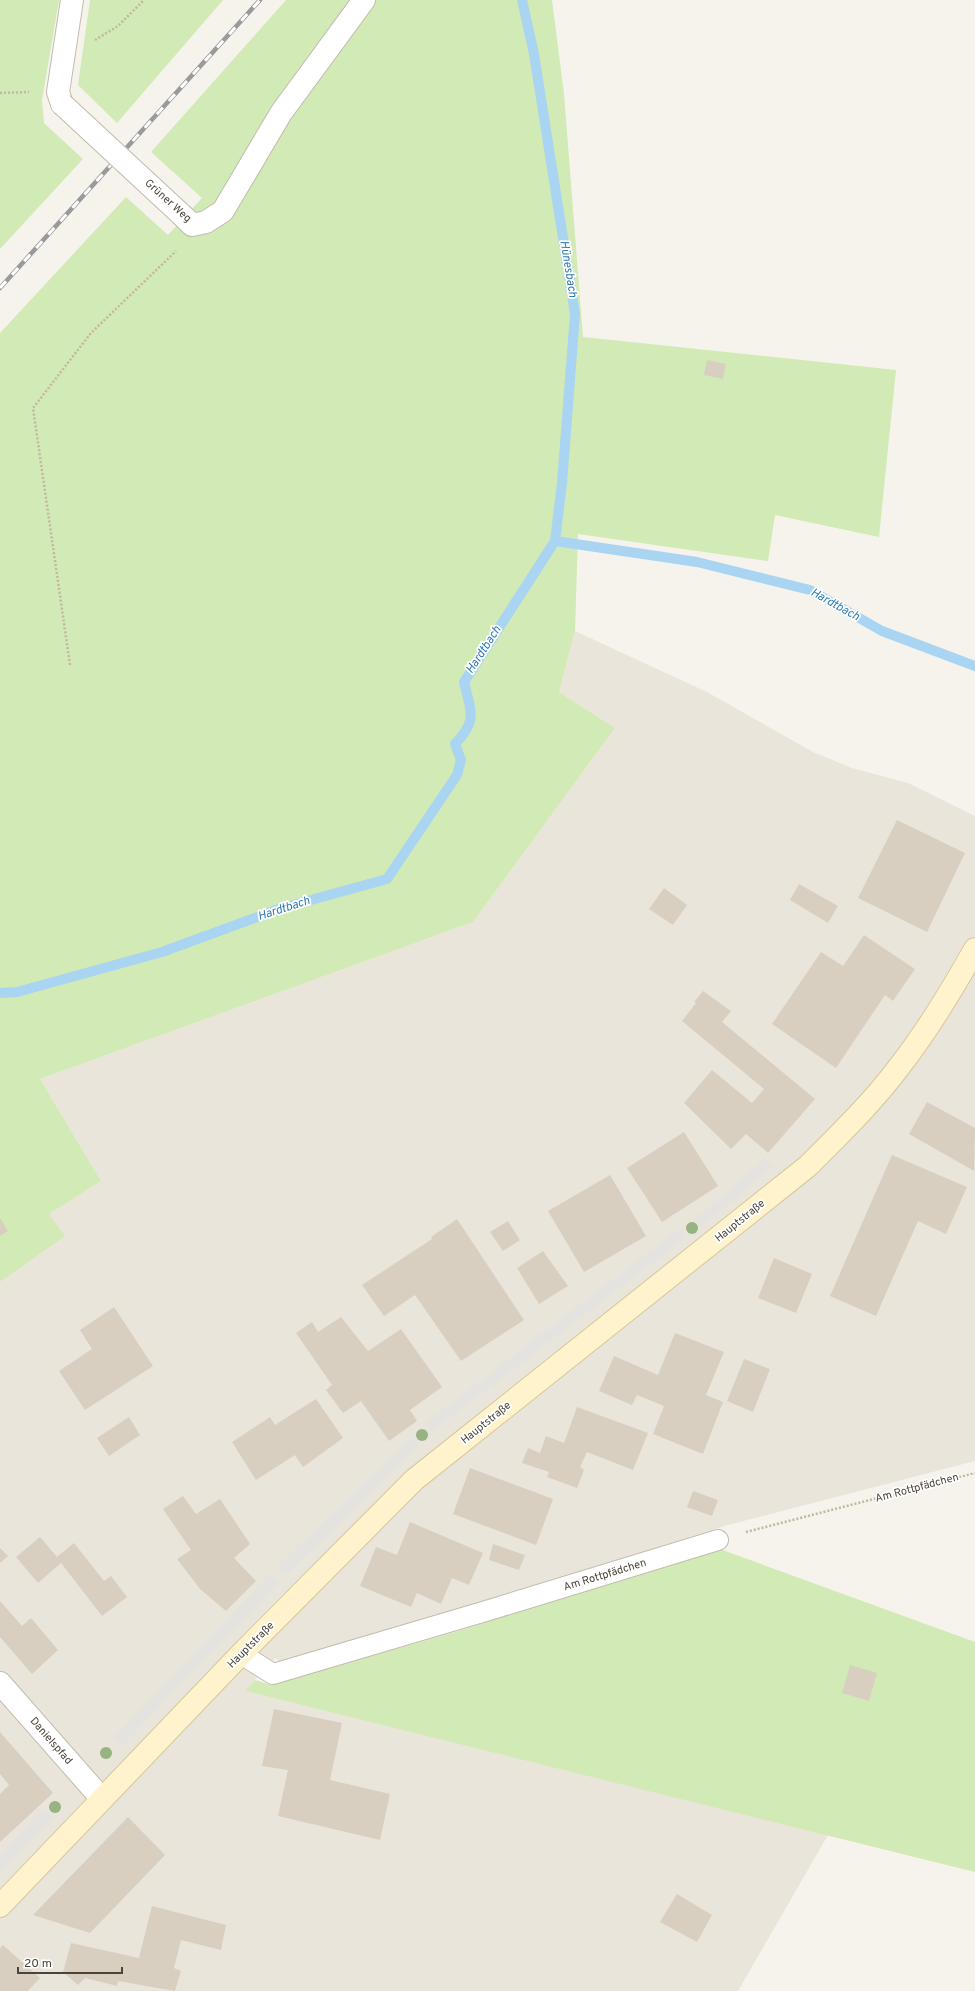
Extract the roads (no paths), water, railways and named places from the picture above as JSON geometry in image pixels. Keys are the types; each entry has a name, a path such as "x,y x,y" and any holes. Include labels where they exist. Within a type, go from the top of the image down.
{"main road":[{"name":"Hauptstraße","path":"0,1906 241,1654 414,1480 808,1166 855,1118 899,1068 940,1010 975,949"}],"street":[{"name":"Grüner Weg","path":"72,0 58,92 62,104 188,221 206,222 223,211 281,114 364,0"},
{"name":"Danielspfad","path":"0,1682 102,1798"}],"lane":[{"name":"Am Rottpfädchen","path":"241,1654 273,1674 478,1614 718,1540"}],"waterway":[{"name":"Hünesbach","path":"522,0 534,54 575,314 562,483 555,541"},
{"name":"Hardtbach","path":"0,993 17,992 162,952 282,908 387,879 457,775 461,760 455,744 467,728 471,715 464,682 555,541 697,562 810,590 882,631 975,666"}],"railway":[{"path":"0,288 260,0"}]}
